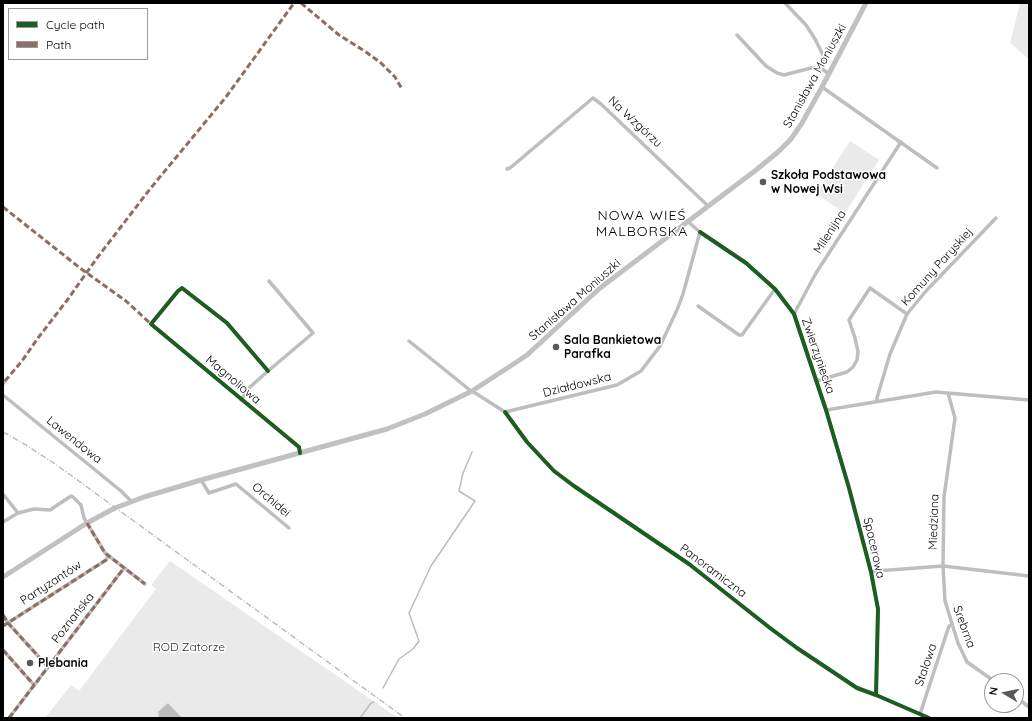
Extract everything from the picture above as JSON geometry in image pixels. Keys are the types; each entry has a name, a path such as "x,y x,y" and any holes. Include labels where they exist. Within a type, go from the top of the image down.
{"main road":[{"name":"Stanisława Moniuszki","path":"3,577 86,522 109,511 201,480 387,428 425,414 472,391 527,355 600,288 761,166 791,139 802,123 822,87 866,3"}],"street":[{"path":"785,3 806,25 815,39 825,59 821,68"},
{"path":"737,35 766,66 777,73 784,75 811,68 821,68 829,74"},
{"path":"822,87 937,168"},
{"name":"Na Wzgórzu","path":"507,169 593,98 708,206"},
{"name":"Milenijna","path":"794,314 816,273 901,142"},
{"name":"Komuny Paryskiej","path":"877,401 890,354 908,314 926,291 996,218"},
{"path":"687,221 700,232"},
{"name":"Zwierzyniecka","path":"700,232 746,263 775,288 794,314 826,410 926,392 1029,400"},
{"name":"Działdowska","path":"505,412 617,385 641,371 660,346 677,310 683,294 700,232"},
{"path":"241,400 250,387 313,333 269,281"},
{"name":"Magnoliowa","path":"268,371 227,323 182,288 151,324 299,448 300,453"},
{"path":"698,306 739,335 742,335 775,288"},
{"path":"816,381 847,372 857,360 858,352 849,320 870,288 908,314"},
{"path":"409,341 472,391 505,412"},
{"name":"Miedziana","path":"948,393 956,418 944,497 942,566 1029,576"},
{"name":"Lawendowa","path":"3,395 121,491 132,502"},
{"name":"Spacerowa","path":"826,410 849,488 871,572 878,610 876,695"},
{"name":"Panoramiczna","path":"505,412 527,442 554,471 689,564 770,628 857,688 929,718"},
{"name":"Orchidei","path":"201,480 209,493 236,484 289,528"},
{"path":"3,494 18,513"},
{"path":"3,522 18,513 34,509 50,510 71,496 81,505 84,518 105,554 145,584"},
{"name":"Partyzantów","path":"3,626 106,560 108,556"},
{"path":"871,572 876,570 942,566"},
{"name":"Srebrna","path":"942,566 945,601 958,643 967,662 984,674"},
{"name":"Poznańska","path":"9,718 124,568"},
{"path":"3,615 8,623 48,667"},
{"name":"Stalowa","path":"920,714 949,626 952,625"},
{"path":"3,650 34,685"}],"green space":[{"path":"1020,3 1029,3 1029,59 1010,43"},
{"path":"850,141 879,160 845,213 816,194"},
{"name":"ROD Zatorze","path":"170,561 398,718 182,718 168,703 158,712 159,718 45,718 71,685 79,691 156,589 151,585"}],"shaded area":[{"path":"168,703 182,718 159,718 158,712"}],"waterway":[{"path":"383,688 399,659 413,649 419,641 409,613 431,566 475,501 459,491 463,473 472,452"},
{"path":"360,718 371,703 374,702"}],"railway":[{"path":"3,432 58,466 405,718"}],"marked path":[{"path":"5,381 22,361 97,258 150,189 226,97 294,3"},
{"path":"301,3 339,35 381,63 395,77 402,89"},
{"path":"3,207 80,268 126,301 151,324"},
{"path":"87,523 105,553 145,584"},
{"path":"3,626 106,560 108,556"},
{"path":"9,718 124,568"},
{"path":"3,615 8,623 48,667"},
{"path":"3,650 34,685"}],"cycle path":[{"path":"700,232 746,263 775,289 794,314 826,410 849,488 871,572 878,609 876,695"},
{"path":"268,371 227,323 182,288 151,324 299,447 300,453"},
{"path":"505,412 527,442 554,471 689,564 797,648 857,688 929,718"}],"place":[{"name":"Szkoła Podstawowa w Nowej Wsi","path":"763,182"},
{"name":"Sala Bankietowa Parafka","path":"556,347"},
{"name":"Plebania","path":"30,663"}],"district":[{"name":"NOWA WIEŚ MALBORSKA","path":"642,224"}]}
